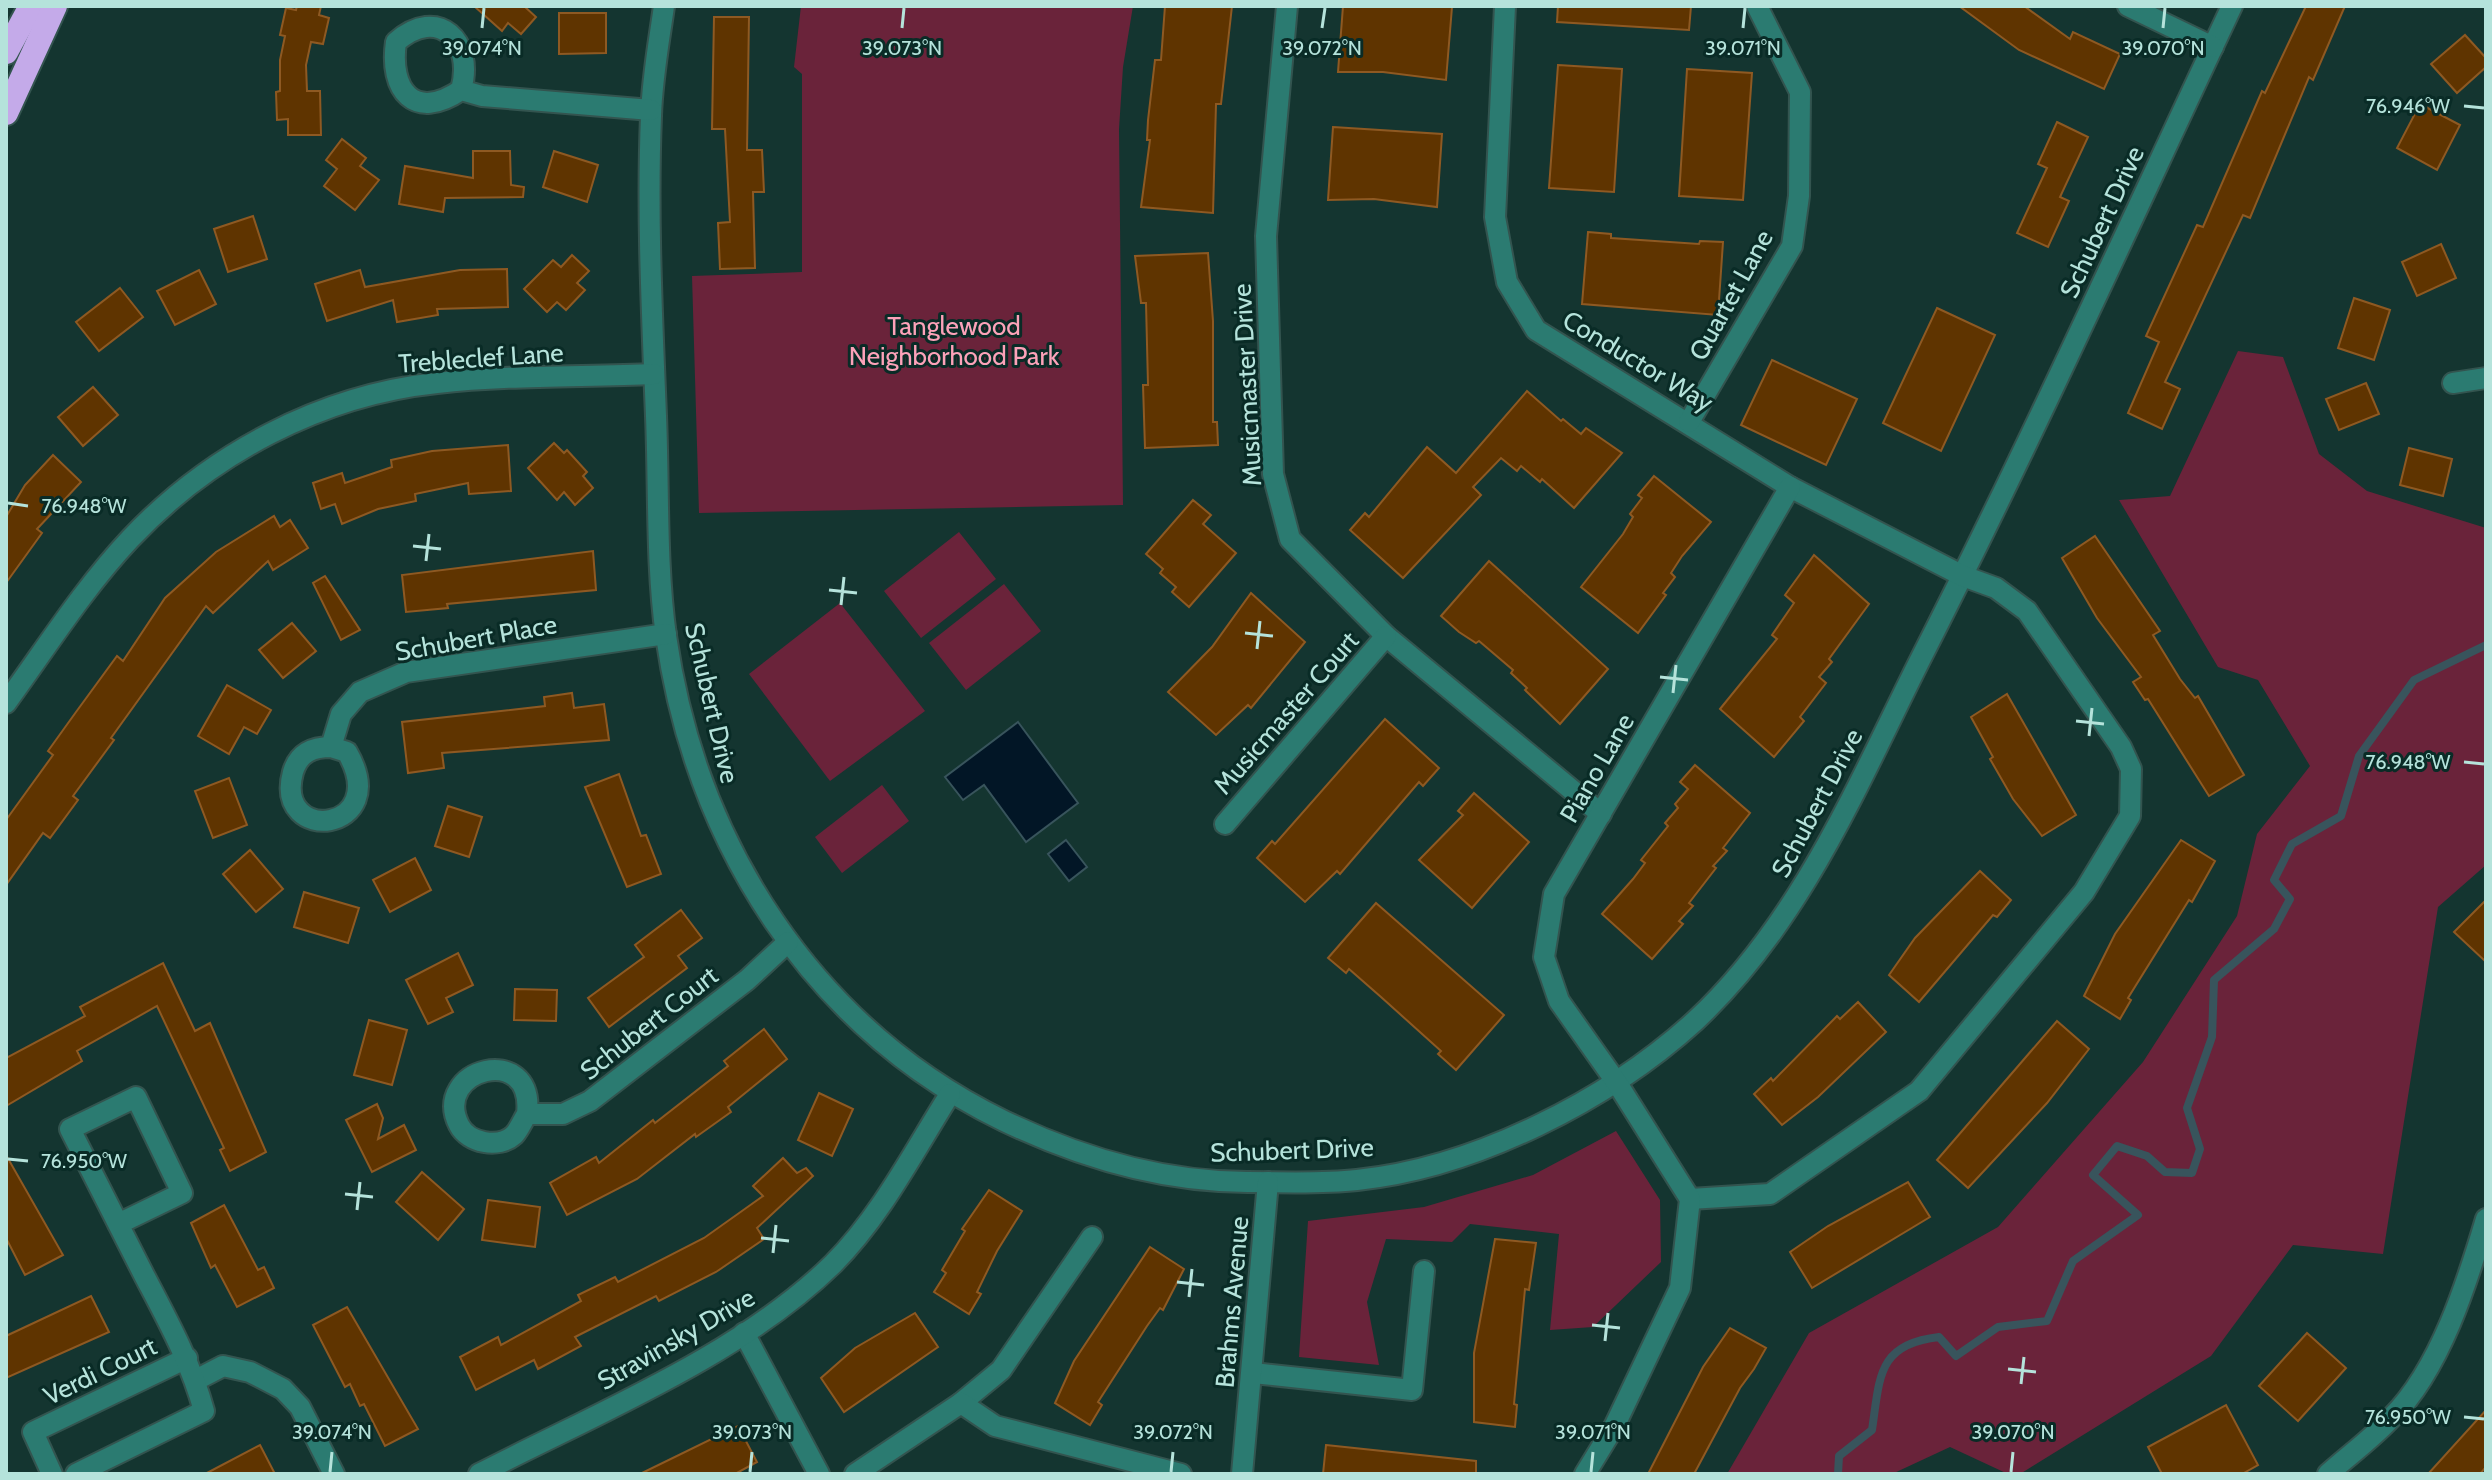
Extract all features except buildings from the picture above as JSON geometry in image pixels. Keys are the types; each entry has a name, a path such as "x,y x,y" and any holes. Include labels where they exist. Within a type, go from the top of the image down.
{"highway":[{"path":"6,52 31,6"},
{"path":"6,113 55,6"}],"street":[{"name":"Schubert Drive","path":"664,6 651,110 654,374 666,634 688,736 708,801 756,896 788,942 858,1022 950,1094 1047,1142 1128,1168 1216,1182 1361,1180 1456,1157 1531,1130 1617,1083 1695,1020 1760,949 1794,903 1963,576 2232,6"},
{"name":"Musicmaster Drive","path":"1287,6 1266,236 1273,474 1290,539 1386,636 1601,814"},
{"name":"Conductor Way","path":"1505,6 1495,217 1507,282 1536,330 1790,487 1963,576 1996,588 2027,611 2131,769 2130,816 2084,892 1919,1091 1770,1194 1690,1199"},
{"name":"Quartet Lane","path":"1689,422 1792,246 1796,224 1800,92 1757,6"},
{"path":"2128,6 2213,47"},
{"path":"461,90 482,96 651,110"},
{"name":"Trebleclef Lane","path":"6,703 131,538 195,480 288,422 377,394 436,383 654,374"},
{"path":"2453,383 2486,378"},
{"name":"Piano Lane","path":"1690,1199 1617,1083 1559,1001 1544,957 1554,894 1790,487"},
{"name":"Schubert Place","path":"331,747 341,714 360,692 406,672 666,634"},
{"name":"Musicmaster Court","path":"1225,824 1386,636"},
{"name":"Schubert Court","path":"527,1114 563,1114 590,1101 747,980 788,942"},
{"name":"Stravinsky Drive","path":"479,1474 707,1356 769,1318 833,1264 865,1228 950,1094"},
{"path":"76,1474 204,1411 187,1358 118,1224 70,1129 136,1097 182,1193 118,1224"},
{"name":"Brahms Avenue","path":"1242,1474 1268,1182"},
{"path":"1585,1474 1615,1425 1680,1288 1690,1199"},
{"path":"2328,1474 2394,1416 2436,1353 2467,1283 2486,1219"},
{"path":"855,1474 961,1403 1001,1370 1092,1237"},
{"path":"1253,1373 1412,1390 1424,1271"},
{"path":"744,1333 819,1474"},
{"name":"Verdi Court","path":"52,1474 33,1432 187,1358"},
{"path":"196,1380 223,1366 250,1372 283,1389 300,1407 334,1474"},
{"path":"961,1403 995,1426 1181,1474"}],"green space":[{"name":"Tanglewood Neighborhood Park","path":"801,6 1133,6 1123,67 1119,129 1123,505 699,513 692,276 802,272 802,74 794,67"},
{"path":"2238,351 2283,357 2319,454 2367,491 2486,528 2486,865 2438,907 2383,1254 2293,1245 2211,1356 2020,1474 2008,1474 1950,1447 1892,1474 1727,1474 1809,1333 1998,1227 2143,1062 2237,916 2257,834 2310,766 2258,680 2218,667 2119,500 2170,496"},
{"path":"959,532 996,579 921,638 884,591"},
{"path":"1004,584 1041,631 966,690 929,643"},
{"path":"840,603 925,711 830,781 749,674"},
{"path":"882,785 909,821 842,873 815,837"},
{"path":"1616,1131 1660,1200 1661,1262 1593,1327 1550,1330 1559,1234 1470,1224 1452,1242 1386,1239 1367,1302 1379,1365 1299,1357 1308,1221 1424,1207 1533,1175"}],"water":[{"path":"1018,722 1078,803 1026,842 984,785 963,800 945,777"},
{"path":"1066,840 1087,867 1069,881 1048,854"}],"waterway":[{"path":"1838,1474 1839,1456 1872,1430 1880,1379 1893,1356 1904,1347 1939,1337 1956,1356 1998,1327 2047,1321 2073,1261 2138,1215 2093,1175 2117,1146 2147,1156 2165,1172 2192,1173 2200,1149 2187,1108 2212,1037 2214,980 2274,929 2290,899 2274,880 2292,844 2341,816 2359,756 2414,680 2486,645"}]}
